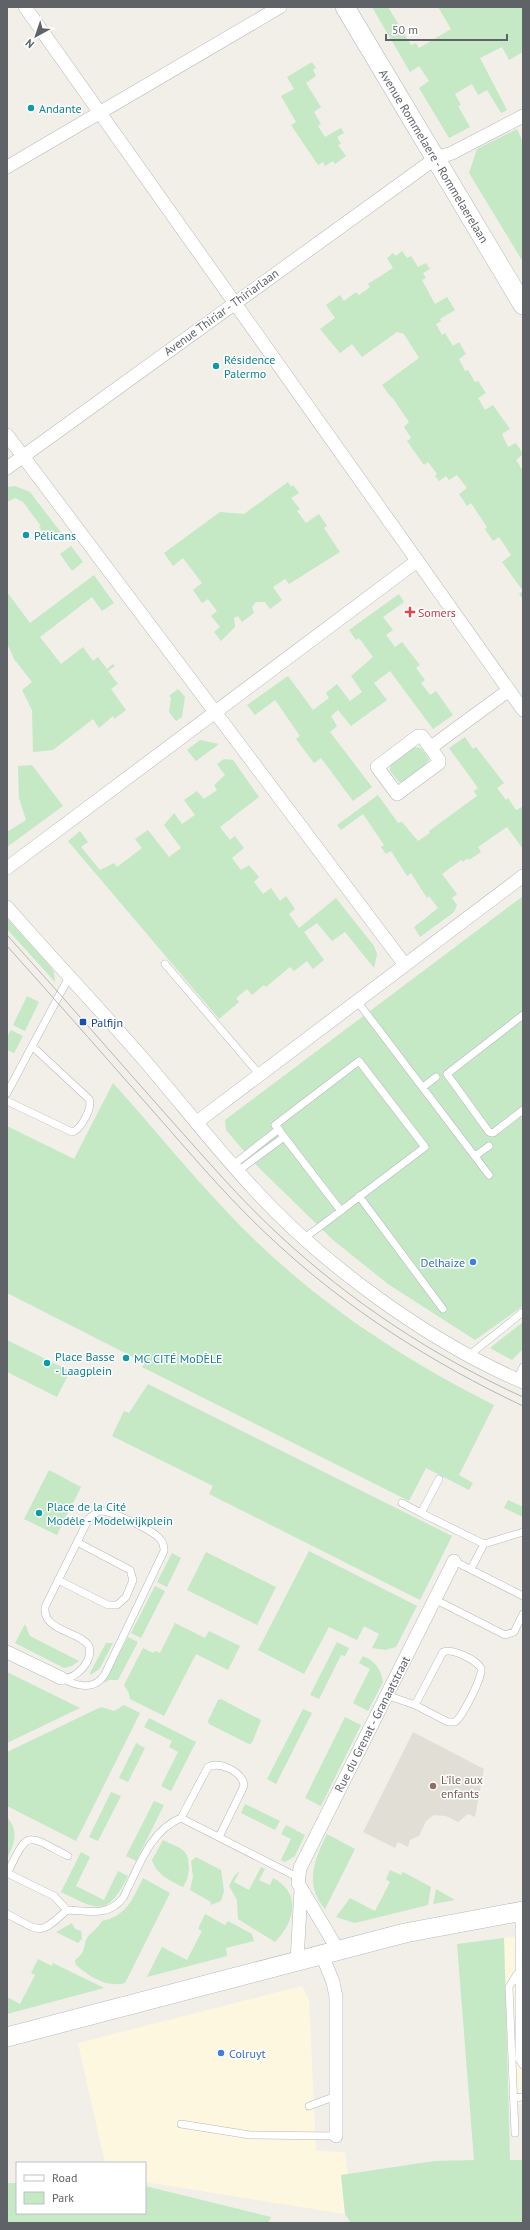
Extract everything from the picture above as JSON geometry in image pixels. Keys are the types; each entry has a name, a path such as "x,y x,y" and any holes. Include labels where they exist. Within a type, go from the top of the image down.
{"main road":[{"name":"Avenue Rommelaere - Rommelaerelaan","path":"345,7 523,305"},
{"path":"7,2037 404,1933 521,1912"}],"street":[{"path":"25,7 523,710"},
{"path":"7,167 280,7"},
{"name":"Avenue Thiriar - Thiriarlaan","path":"7,468 436,158 452,153 523,116"},
{"path":"7,435 214,712 406,965"},
{"path":"7,868 417,561"},
{"path":"430,748 509,690"},
{"path":"418,736 422,736 430,748 439,760 439,763 399,794 396,794 377,769 378,766 418,736"},
{"path":"197,1122 523,876"},
{"path":"7,907 267,1203 304,1238 370,1292 417,1325 468,1356 520,1381"},
{"name":"Rue du Grenat - Granaatstraat","path":"297,1961 300,1868 454,1561"},
{"path":"7,1652 61,1678"},
{"path":"299,1883 330,1952 336,1997 336,2136"}],"lane":[{"path":"165,964 260,1075"},
{"path":"7,1093 70,977"},
{"path":"358,1001 489,1175"},
{"path":"523,1015 447,1073 489,1132 493,1133 523,1110"},
{"path":"7,1101 72,1132 77,1130 90,1107 89,1099 32,1046"},
{"path":"304,1238 340,1211 359,1196 425,1147 359,1061 275,1125 340,1211"},
{"path":"422,1087 436,1077"},
{"path":"236,1168 279,1129"},
{"path":"236,1168 284,1137"},
{"path":"475,1156 489,1146"},
{"path":"359,1196 443,1309"},
{"path":"468,1356 523,1312"},
{"path":"520,1381 523,1367"},
{"path":"421,1513 439,1479"},
{"path":"402,1503 484,1544 523,1532"},
{"path":"99,1511 107,1511 157,1536 164,1546 163,1555 102,1678 91,1686 82,1687 61,1678 66,1679 75,1676 86,1662 90,1653 88,1646 84,1641 54,1625 47,1617 45,1610 46,1603 91,1515 99,1511"},
{"path":"58,1580 108,1605 117,1605 126,1598 133,1580 130,1570 77,1542"},
{"path":"471,1569 484,1544"},
{"path":"454,1561 523,1596"},
{"path":"434,1599 505,1635 514,1632 523,1614"},
{"path":"382,1702 390,1697 415,1705 448,1722 455,1722 460,1717 479,1680 481,1668 453,1651 446,1651 442,1654 415,1705"},
{"path":"7,1914 40,1930 48,1928 67,1910 101,1912 116,1906 123,1898 158,1833 167,1824 181,1818 208,1767 216,1764 237,1773 242,1779 244,1786 219,1837"},
{"path":"181,1818 219,1837 299,1883"},
{"path":"67,1910 59,1899 7,1873 22,1844 29,1839 37,1840 68,1856"},
{"path":"521,1912 521,2052 519,2059 523,2066"},
{"path":"514,2133 509,1987 520,1973"},
{"path":"309,2106 336,2096"},
{"path":"513,2098 523,2097"},
{"path":"180,2124 250,2135 336,2136"}],"shaded area":[{"name":"L'île aux enfants","path":"413,1732 484,1769 475,1817 468,1814 458,1822 446,1816 434,1815 426,1821 419,1836 410,1840 408,1847 398,1842 395,1848 363,1832"},
{"path":"523,1933 523,2104 509,2104 504,1938 522,1936"},
{"path":"302,1986 309,1999 316,2151 345,2152 348,2174 341,2175 345,2214 146,2182 146,2162 105,2162 78,2043"}],"green space":[{"path":"372,7 388,7 411,45 416,43 419,48 451,29 438,7 523,7 523,52 509,60 502,47 480,58 507,110 501,113 487,90 478,95 472,84 455,94 461,105 458,106 470,127 449,138 419,88 429,81 419,66 410,72"},
{"path":"312,62 316,68 313,70 316,76 306,83 321,107 314,112 321,124 318,126 325,137 341,128 344,133 337,137 341,144 338,145 346,156 335,164 333,161 325,166 323,162 318,165 291,125 296,122 281,96 294,89 287,77"},
{"path":"517,129 523,142 523,262 469,173 477,149"},
{"path":"402,251 407,258 411,256 418,267 426,263 430,269 423,273 426,278 422,280 435,304 447,297 455,310 440,319 441,321 436,324 442,335 445,333 453,346 459,342 466,354 459,359 465,371 468,370 475,382 478,381 486,393 478,398 485,410 493,405 510,429 502,434 508,447 516,443 523,454 516,460 523,471 523,591 502,562 511,555 499,537 493,541 485,529 487,527 471,503 467,506 459,494 467,488 457,475 449,480 446,476 439,481 435,476 437,474 428,462 424,465 407,441 411,438 404,427 409,422 382,385 419,358 404,334 397,332 362,357 352,344 340,353 320,329 335,318 326,305 340,295 344,301 356,292 359,295 370,287 368,284 393,268 387,258 393,253 396,256"},
{"path":"288,482 291,487 293,485 299,493 291,498 300,509 297,511 306,523 319,514 327,526 324,528 340,552 289,584 285,579 273,587 282,600 270,609 265,602 256,602 252,607 254,613 242,622 238,616 234,618 235,627 221,641 214,632 220,627 211,616 217,611 208,599 202,603 193,590 202,583 183,558 173,566 164,553 220,512 244,514"},
{"path":"15,486 30,492 62,534 50,542 39,527 41,526 23,502 15,498 7,502 7,487"},
{"path":"71,546 83,562 72,571 60,554"},
{"path":"94,575 114,603 102,611 92,597 40,637 61,664 83,647 93,661 98,657 107,669 113,664 115,666 108,671 118,684 111,689 126,710 114,719 113,716 99,728 93,719 53,750 33,752 32,710 22,690 32,682 14,659 7,643 7,592 30,623"},
{"path":"523,591 523,599 519,594"},
{"path":"399,594 404,602 383,617 393,630 386,635 395,647 402,642 420,665 416,668 425,680 421,683 430,695 436,691 453,715 433,729 390,671 374,683 387,700 351,726 338,710 331,716 337,726 330,732 372,787 353,801 321,758 314,763 296,739 300,736 275,700 255,715 247,705 288,676 313,710 329,698 326,693 337,684 350,701 362,692 351,676 373,657 359,638 356,640 349,630"},
{"path":"178,689 185,697 182,717 176,721 169,712 171,698 169,696"},
{"path":"465,737 473,749 476,747 504,783 497,788 506,800 508,798 516,810 522,807 523,849 507,827 478,847 481,852 469,860 468,858 463,862 461,860 442,874 457,894 452,898 457,905 454,912 420,937 414,927 438,908 429,896 427,898 411,873 407,876 391,851 386,854 381,847 384,845 363,814 341,830 337,825 378,795 398,823 402,822 418,841 430,833 429,831 477,796 474,791 478,788 449,748"},
{"path":"200,740 219,744 196,761 187,750"},
{"path":"414,747 421,748 429,759 417,774 407,780 399,782 390,771 390,765"},
{"path":"224,759 233,760 259,797 220,827 230,840 235,836 244,848 232,858 241,870 249,865 259,877 254,882 263,894 271,888 280,901 286,896 295,909 289,914 299,928 336,898 374,946 377,954 374,968 345,932 332,941 317,923 304,932 324,960 313,969 307,961 294,971 290,967 266,987 264,985 252,995 247,989 236,998 239,1002 219,1019 68,841 80,831 88,842 81,847 100,870 114,863 117,867 142,848 135,839 148,830 169,857 181,848 164,825 174,813 182,824 195,815 184,800 197,791 204,799 217,790 214,785 225,775 217,764"},
{"path":"32,765 63,806 7,847 7,832 26,820 19,798 18,766"},
{"path":"523,896 523,1306 475,1340 388,1284 333,1240 254,1163 226,1130 225,1120"},
{"path":"7,918 50,966 54,972 55,982 7,929"},
{"path":"27,996 39,1002 25,1031 13,1025"},
{"path":"11,1030 23,1036 14,1053 7,1050 7,1037"},
{"path":"113,1083 213,1197 287,1270 352,1321 387,1344 422,1366 494,1405 459,1475 473,1483 469,1490 426,1468 409,1501 142,1367 145,1363 7,1293 7,1126 74,1159"},
{"path":"523,1322 523,1349 512,1360 490,1348"},
{"path":"7,1340 70,1371 57,1397 7,1372"},
{"path":"148,1384 452,1536 420,1600 209,1494 213,1486 112,1436 124,1411 129,1413"},
{"path":"49,1470 81,1487 57,1535 24,1519"},
{"path":"508,1500 523,1507 523,1517 504,1508"},
{"path":"309,1551 417,1606 396,1647 385,1650 372,1648 379,1634 364,1626 357,1640 329,1627 304,1674 258,1650"},
{"path":"206,1552 276,1587 257,1625 187,1590"},
{"path":"172,1553 181,1558 167,1587 157,1582"},
{"path":"155,1586 165,1591 141,1638 131,1633"},
{"path":"175,1623 205,1638 209,1631 240,1646 228,1670 196,1654 164,1716 130,1699 129,1693 124,1685 143,1648 153,1653 155,1651 160,1653"},
{"path":"25,1624 30,1636 79,1661 72,1666 64,1668 15,1643"},
{"path":"128,1637 138,1642 118,1680 109,1680 104,1683"},
{"path":"337,1642 349,1648 345,1656 341,1655 319,1699 310,1695"},
{"path":"106,1643 113,1643 100,1668 91,1675 90,1673"},
{"path":"363,1656 371,1660 377,1666 381,1673 383,1682 368,1711 353,1703 370,1669 359,1663"},
{"path":"7,1672 80,1708 7,1743"},
{"path":"221,1699 261,1720 252,1743 249,1744 209,1724 208,1721 218,1700"},
{"path":"124,1705 140,1713 76,1841 7,1806 7,1752 101,1707 114,1711"},
{"path":"303,1709 312,1713 276,1784 267,1779"},
{"path":"345,1717 361,1725 321,1806 305,1798"},
{"path":"149,1718 196,1742 171,1791 161,1786 178,1752 169,1747 172,1741 144,1727"},
{"path":"136,1743 145,1748 128,1782 119,1778"},
{"path":"111,1792 121,1796 98,1841 89,1837"},
{"path":"154,1801 164,1805 136,1861 126,1856"},
{"path":"245,1804 280,1821 275,1830 241,1813"},
{"path":"7,1817 13,1827 14,1842 7,1858"},
{"path":"286,1825 305,1835 295,1856 285,1862 281,1860 291,1839 281,1834"},
{"path":"327,1834 355,1849 325,1909 315,1891 313,1872 318,1853"},
{"path":"163,1840 179,1847 187,1856 189,1862 189,1872 183,1887 160,1873 154,1865 152,1860"},
{"path":"81,1852 90,1857 76,1886 104,1900 118,1871 128,1876 114,1899 107,1904 93,1906 61,1892"},
{"path":"196,1857 221,1870 224,1891 221,1901 210,1905 211,1902 190,1890 193,1877 191,1861"},
{"path":"261,1867 265,1869 259,1880 270,1885 273,1878 282,1884 292,1900 291,1917 282,1934 275,1942 238,1919 237,1900 229,1886 234,1876 240,1871 234,1882 249,1890"},
{"path":"390,1870 401,1875 403,1872 431,1887 428,1905 355,1923 336,1917 350,1898 375,1911 390,1882 386,1879"},
{"path":"143,1878 170,1893 125,1983 105,1983 87,1974 76,1965 75,1960 83,1952 87,1938 102,1921 111,1919 118,1915 128,1905"},
{"path":"436,1889 455,1900 433,1904"},
{"path":"205,1914 225,1925 228,1921 252,1934 254,1941 226,1948 227,1956 147,1977 162,1947 187,1960 202,1931 198,1929"},
{"path":"72,1923 75,1929 81,1931 82,1939 78,1943 56,1932"},
{"path":"504,1938 510,2160 523,2160 523,2223 351,2223 345,2214 341,2175 434,2161 474,2160 457,1944"},
{"path":"38,1959 52,1966 53,1963 104,1988 7,2014 7,1997 20,2004 35,1975 31,1973"},
{"path":"7,2183 16,2183 16,2214 146,2214 146,2186 271,2217 268,2223 7,2223"}],"tram line":[{"path":"7,935 210,1163 250,1207 278,1234 334,1282 394,1326 457,1364 523,1397"},
{"path":"7,946 205,1171 245,1213 301,1265 361,1312 423,1353 456,1372 523,1406"}],"place":[{"name":"Andante","path":"31,108"},
{"name":"Résidence Palermo","path":"216,366"},
{"name":"Pélicans","path":"26,535"},
{"name":"Somers","path":"410,612"},
{"name":"Palfijn","path":"83,1022"},
{"name":"Delhaize","path":"473,1262"},
{"name":"MC CITÉ MoDÈLE","path":"126,1358"},
{"name":"Place Basse - Laagplein","path":"47,1363"},
{"name":"Place de la Cité Modèle - Modelwijkplein","path":"39,1513"},
{"name":"L'île aux enfants","path":"433,1786"},
{"name":"Colruyt","path":"221,2053"}]}
